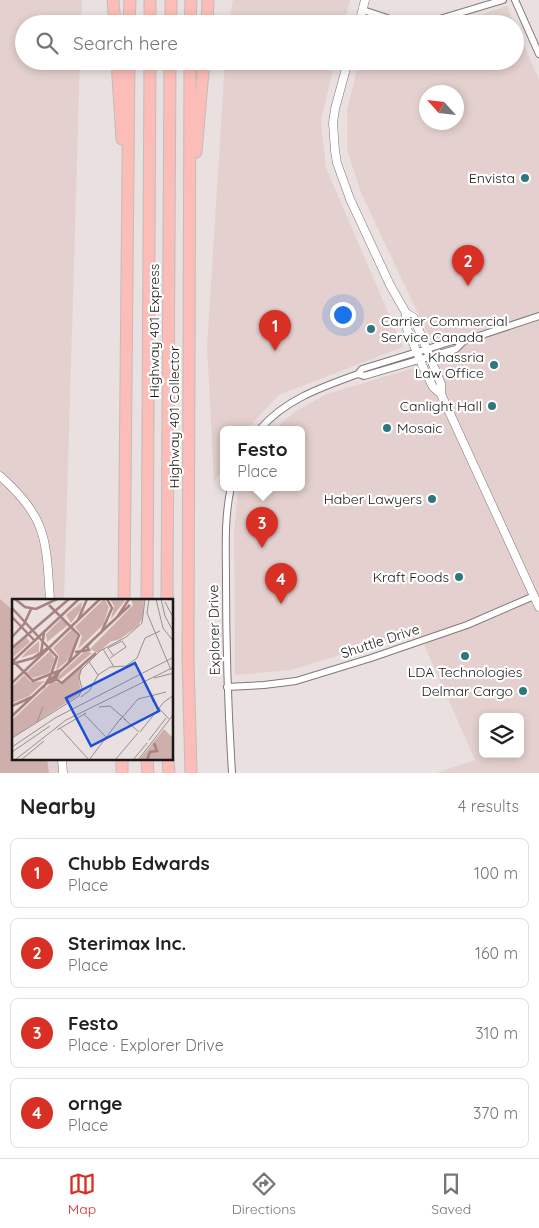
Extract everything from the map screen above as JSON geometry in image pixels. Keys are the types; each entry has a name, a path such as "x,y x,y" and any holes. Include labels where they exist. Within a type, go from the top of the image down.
{"highway":[{"path":"113,0 114,15"},
{"path":"130,0 130,15"},
{"path":"150,0 150,15"},
{"path":"171,0 171,15"},
{"path":"190,15 191,0"},
{"path":"207,15 208,0"},
{"path":"119,70 127,221"},
{"path":"124,599 129,70"},
{"name":"Highway 401 Express","path":"147,599 150,70"},
{"name":"Highway 401 Express","path":"167,599 170,70"},
{"name":"Highway 401 Collector","path":"190,70 188,659 191,773"},
{"path":"190,208 203,70"},
{"path":"122,760 122,773"},
{"path":"147,760 148,773"},
{"path":"168,760 169,773"}],"street":[{"path":"362,15 365,0"},
{"path":"454,15 503,0"},
{"path":"515,0 522,15"},
{"path":"363,10 378,15"},
{"path":"524,20 539,54"},
{"path":"346,70 333,123 337,164 350,199 390,285 406,314 414,318 441,384 441,394 539,607"},
{"path":"406,314 405,324 420,360 433,388 441,394"},
{"path":"263,426 270,418 306,394 358,374 362,369 426,348 453,341 464,341 539,316"},
{"path":"358,374 364,376 456,349 464,341"},
{"path":"0,476 25,500 40,527 45,540 49,564 50,599"},
{"name":"Explorer Drive","path":"230,491 226,523 227,687 232,773"},
{"name":"Shuttle Drive","path":"227,687 264,685 296,680 371,658 467,625 534,596"},
{"path":"62,760 63,773"}],"shaded area":[{"path":"0,0 82,0 81,15 15,15 15,70 80,70 64,599 12,599 12,760 59,760 59,773 0,773"},
{"path":"233,0 350,0 346,15 230,15"},
{"path":"507,6 510,15 480,15"},
{"path":"524,46 539,79 539,773 436,773 475,760 418,631 291,670 235,675 234,532 238,491 305,491 305,426 278,426 296,411 327,394 440,360 361,193 347,150 347,110 357,70 524,70"},
{"path":"224,70 333,70 321,121 326,168 403,347 279,395 250,426 220,426 220,473 214,483 207,347"},
{"path":"0,599 12,609 12,760 47,760 49,773 0,773"}],"place":[{"name":"Envista","path":"525,178"},
{"name":"Sterimax Inc.","path":"468,286"},
{"name":"Carrier Commercial Service Canada","path":"371,329"},
{"name":"Chubb Edwards","path":"275,351"},
{"name":"Khassria Law Office","path":"494,365"},
{"name":"Canlight Hall","path":"492,406"},
{"name":"Mosaic","path":"387,428"},
{"name":"Haber Lawyers","path":"432,499"},
{"name":"Festo","path":"262,548"},
{"name":"Kraft Foods","path":"459,577"},
{"name":"ornge","path":"281,604"},
{"name":"LDA Technologies","path":"465,656"},
{"name":"Delmar Cargo","path":"523,691"}]}
